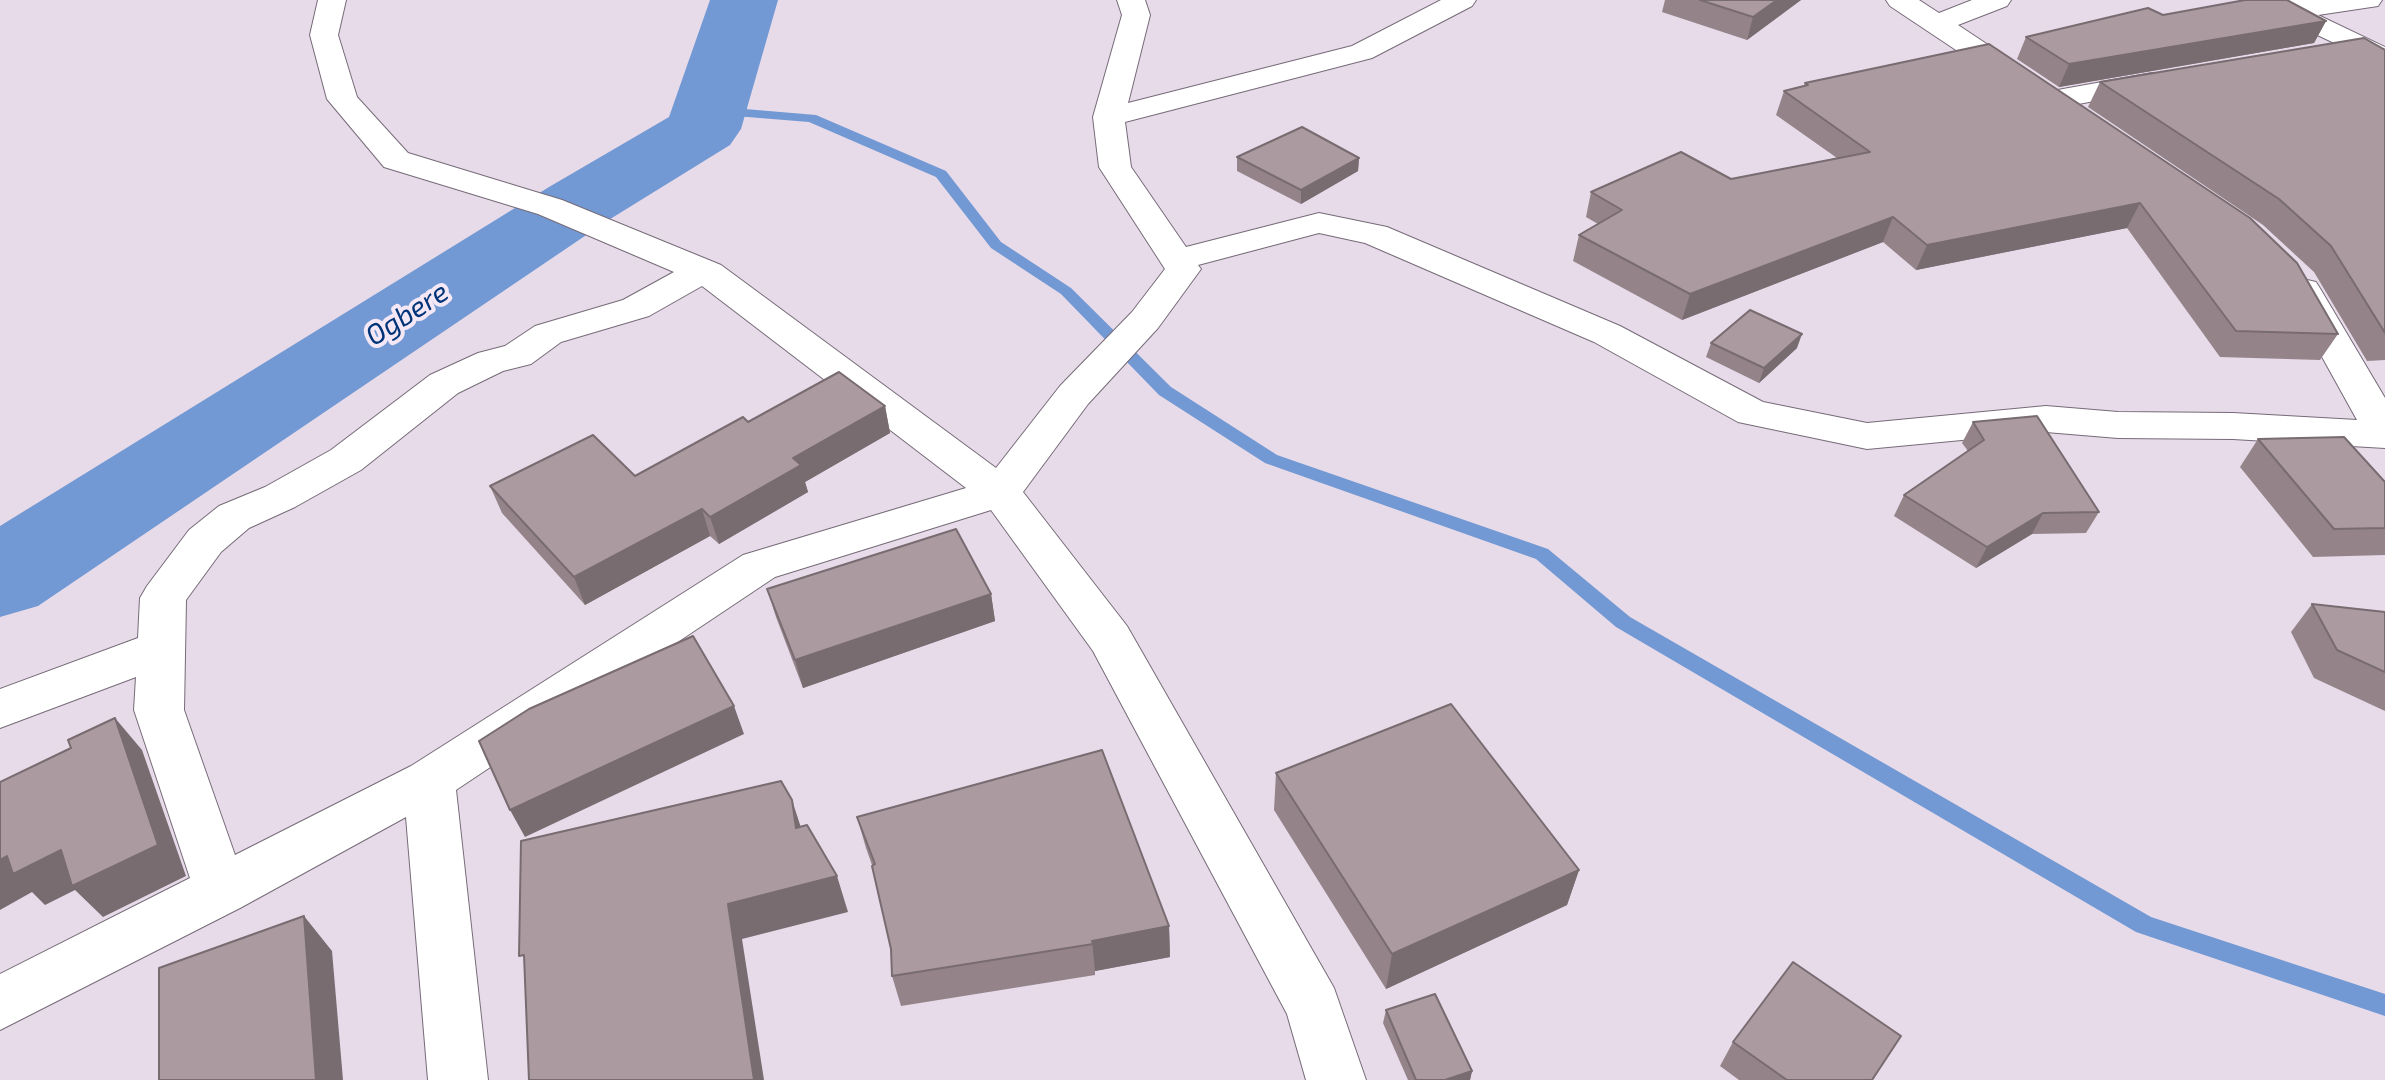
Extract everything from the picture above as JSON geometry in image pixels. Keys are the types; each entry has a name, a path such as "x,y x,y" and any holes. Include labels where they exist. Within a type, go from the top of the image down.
{"street":[{"path":"332,0 324,35 342,99 396,160 550,207 700,269 1000,492 1110,639 1314,1007 1336,1080"},
{"path":"0,1003 429,781 759,566 1000,492 1074,395 1145,320 1183,269 1115,167 1109,117 1136,15 1131,0"},
{"path":"1109,117 1362,52 1462,0"},
{"path":"1900,0 1939,23 2089,126"},
{"path":"1939,23 1997,0"},
{"path":"2277,5 2368,0"},
{"path":"2277,5 2374,52"},
{"path":"2307,56 2374,52"},
{"path":"2052,100 2184,77"},
{"path":"1177,260 1319,223 1375,234 1607,334 1752,413 1867,436 2046,419 2118,425 2233,426 2385,434 2372,386 2298,282 2278,263"},
{"path":"221,891 159,710 163,598 205,541 234,517 280,497 346,460 444,384 492,361 517,356 548,334 636,308 679,286 700,269"},
{"path":"0,709 162,648"},
{"path":"429,781 458,1080"}],"building":[{"path":"1700,0 1777,0 1753,17"},
{"path":"2245,0 2287,0 2326,21 2069,64 2026,37 2148,8 2163,15"},
{"path":"2364,38 2385,50 2385,333 2331,246 2279,199 2100,82"},
{"path":"1989,44 2250,218 2297,263 2338,334 2236,331 2140,203 1927,245 1893,217 1690,294 1579,235 1622,210 1591,192 1681,152 1731,179 1870,152 1784,91 1808,85 1805,83"},
{"path":"1302,127 1359,158 1301,190 1237,157"},
{"path":"1750,310 1802,334 1764,368 1711,343"},
{"path":"839,372 885,406 793,458 801,465 710,517 702,509 574,577 490,486 593,435 635,476 743,417 748,422"},
{"path":"2037,416 2099,512 2043,513 1987,547 1904,495 1984,440 1973,422"},
{"path":"2344,437 2385,482 2385,528 2334,529 2258,439"},
{"path":"956,529 991,594 795,660 767,589"},
{"path":"2312,604 2385,612 2385,672 2337,650"},
{"path":"693,636 734,706 510,810 479,741 529,709"},
{"path":"1451,704 1579,870 1392,954 1276,773"},
{"path":"115,718 158,845 72,886 61,850 13,874 7,856 0,860 0,782 71,748 68,740"},
{"path":"1102,750 1169,926 1092,941 1093,944 892,976 891,949 872,866 875,864 857,817"},
{"path":"781,781 792,800 796,828 807,825 837,876 728,904 754,1080 529,1080 524,955 519,956 521,841"},
{"path":"304,916 316,1080 159,1080 159,968"},
{"path":"1793,962 1901,1036 1872,1080 1787,1080 1733,1042"},
{"path":"1435,994 1472,1071 1445,1080 1416,1080 1386,1010"}],"waterway":[{"name":"Ogbere","path":"0,578 578,204 703,129 744,0"},
{"path":"703,129 733,112 811,118 941,174 996,245 1066,291 1165,391 1271,459 1542,554 1623,622 2144,925 2385,1005"}]}
